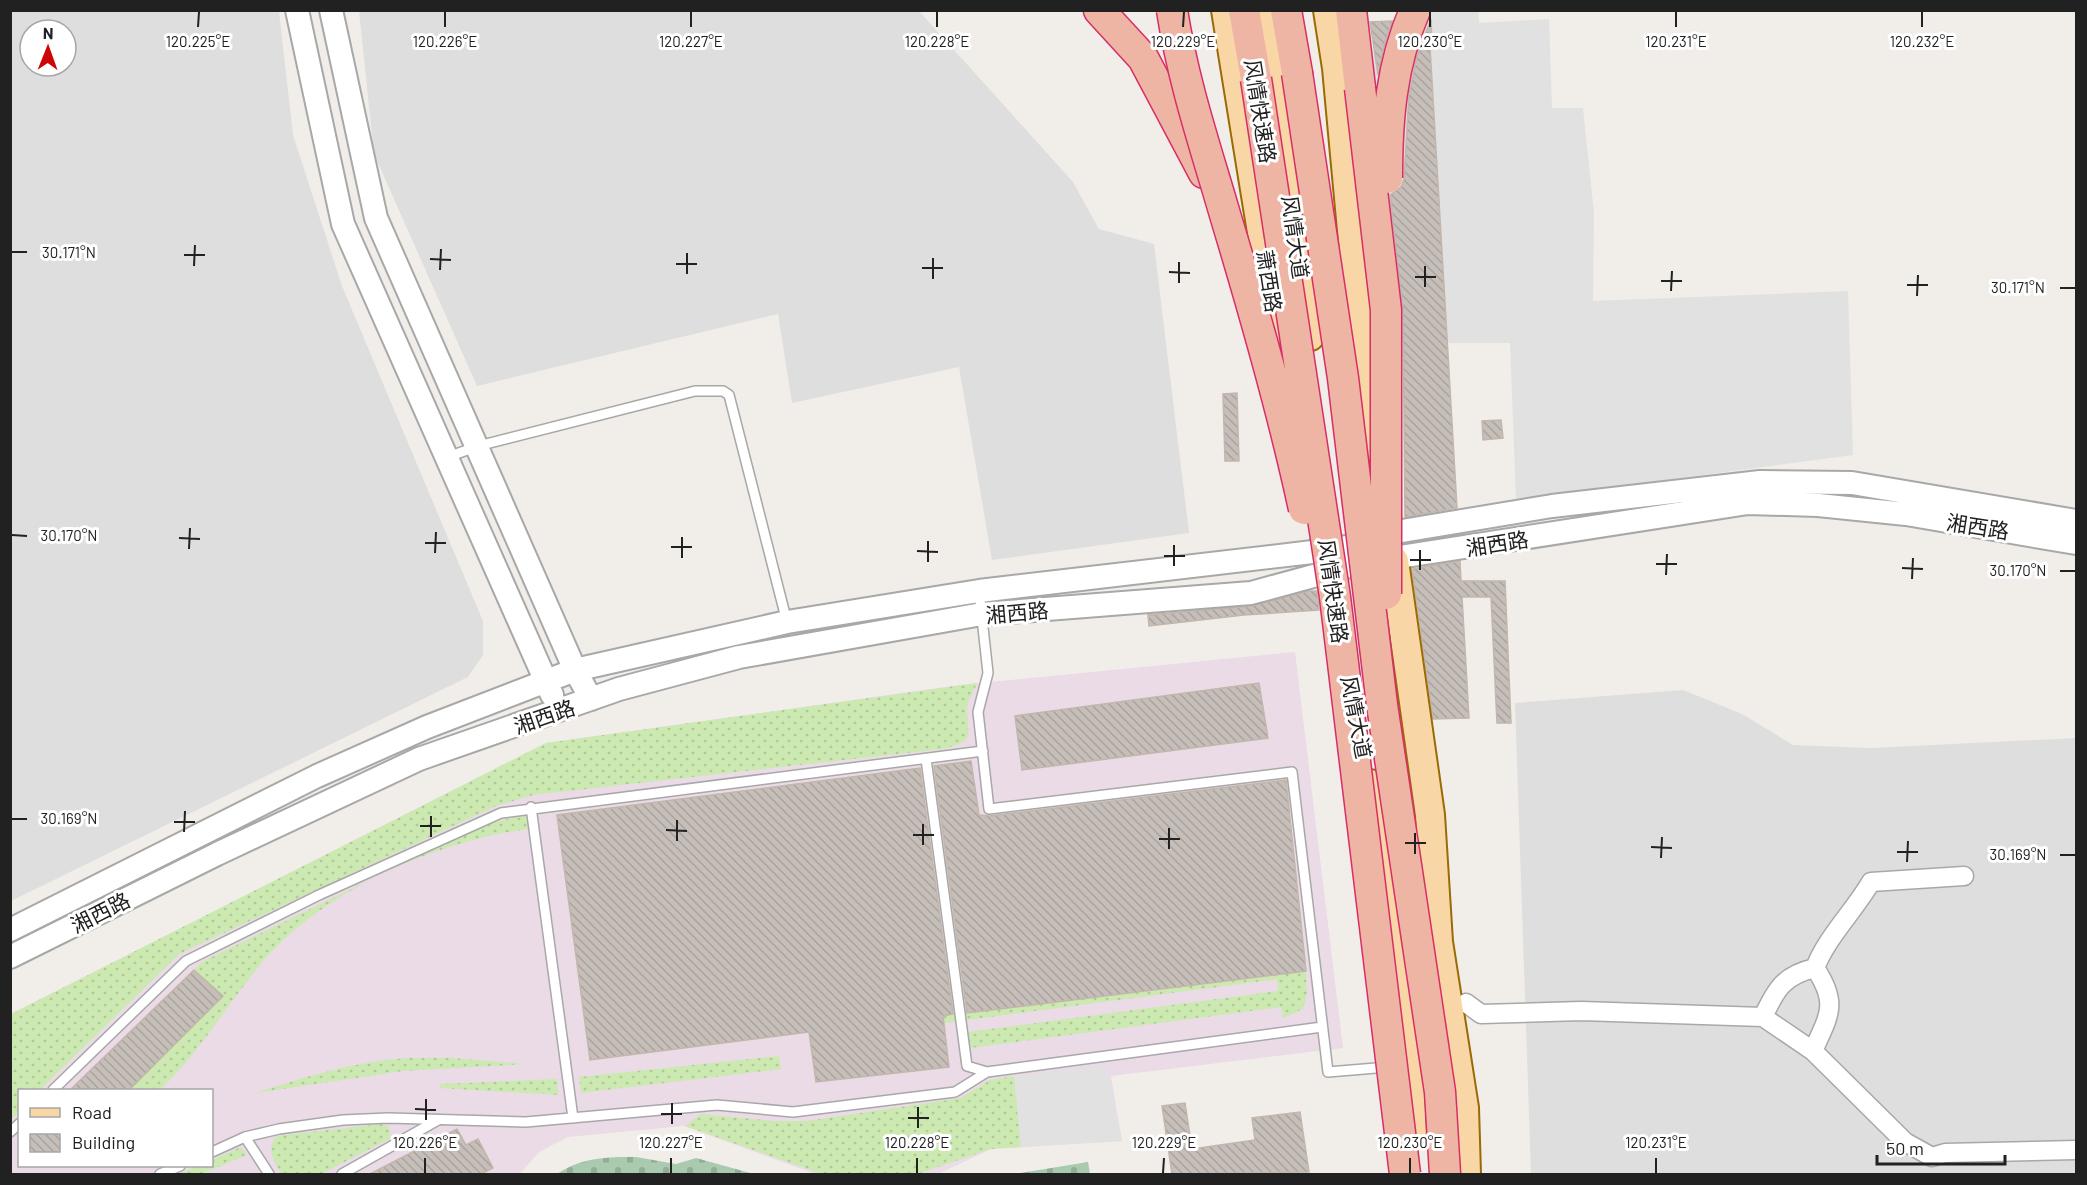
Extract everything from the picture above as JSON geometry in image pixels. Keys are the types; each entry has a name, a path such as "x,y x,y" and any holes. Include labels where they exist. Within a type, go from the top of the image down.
{"highway":[{"path":"1099,10 1143,58 1225,215"},
{"path":"1172,10 1179,56 1195,120 1274,383 1299,486 1312,548 1341,735 1369,879"},
{"name":"风情快速路","path":"1244,10 1335,597 1405,1174"},
{"name":"风情快速路","path":"1286,10 1343,378 1382,705 1440,1092 1445,1174"},
{"path":"1351,10 1386,310"},
{"path":"1382,705 1387,560 1387,121 1402,39 1415,10"}],"main road":[{"name":"萧西路","path":"1226,10 1294,429 1324,563"},
{"name":"风情大道","path":"1265,10 1325,451 1324,563 1394,907 1409,1065 1415,1174"},
{"path":"1328,10 1340,103 1372,446 1392,546 1430,815 1438,942 1464,1108 1466,1174"},
{"path":"1252,168 1273,64"},
{"path":"1360,554 1376,676 1403,825 1438,942"}],"street":[{"path":"297,10 343,224 559,710"},
{"path":"331,10 376,218 575,670 591,699"},
{"name":"湘西路","path":"10,957 217,854 419,759 591,699 739,657 981,614 1251,593 1324,563 1552,506 1760,482 1852,483 2076,521"},
{"name":"湘西路","path":"1392,546 1748,503 1818,505 1906,514 2076,543"},
{"name":"湘西路","path":"10,930 317,776 426,727 575,670 787,622 979,591 1324,563"},
{"path":"1815,968 1821,953 1856,908 1871,882 1964,876"},
{"path":"1763,1017 1777,988 1801,971 1815,968"},
{"path":"1813,1051 1830,1012 1828,987 1815,968"},
{"path":"1466,1003 1481,1014 1581,1011 1763,1017 1813,1051 1905,1142 1933,1166 1946,1154 2076,1150"}],"lane":[{"path":"448,457 478,446 695,392 723,391 729,395 787,622"},
{"path":"979,591 988,673 978,712 989,809 1292,772 1328,1072 1409,1065"},
{"path":"54,1089 186,961 319,895 501,813 531,807 983,751"},
{"path":"926,759 967,1066 987,1072 1323,1027"},
{"path":"531,807 573,1118"},
{"path":"213,1152 245,1137 279,1129 343,1120 388,1118 526,1122 717,1105 793,1112 955,1092 987,1072"},
{"path":"342,1174 440,1119"},
{"path":"245,1137 269,1174"},
{"path":"160,1174 178,1167"}],"shaded area":[{"path":"11,10 279,11 293,135 342,286 483,621 483,655 468,677 11,901"},
{"path":"359,11 919,11 1073,182 1099,229 1154,244 1189,533 992,560 959,367 792,403 778,314 477,386 374,154"},
{"path":"1425,11 1478,11 1479,23 1549,19 1552,108 1583,108 1594,213 1593,301 1848,291 1853,455 1516,500 1510,343 1399,343 1375,162 1373,28 1428,27"},
{"path":"1295,652 1343,1048 1111,1076 1122,1141 991,1149 938,1174 815,1174 684,1126 568,1137 539,1152 520,1174 11,1174 11,1014 546,743 959,685"},
{"path":"1683,690 1742,714 1793,745 1871,748 2076,738 2076,1174 1531,1174 1515,703"},
{"path":"1107,1066 1122,1141 1021,1147 1014,1076"}],"green space":[{"path":"977,683 967,707 968,733 965,741 942,749 533,795 496,806 179,954 41,1089 18,1089 18,1112 11,1120 11,1014 546,743"},
{"path":"526,814 528,829 493,835 419,858 347,893 314,915 285,939 260,965 200,1045 161,1089 130,1089 223,996 194,970 202,962 445,843 492,823"},
{"path":"1306,971 1307,994 1303,1009 1283,1018 1281,1007 970,1048 968,1032 1278,991 1277,979 944,1023 942,1016"},
{"path":"779,1056 781,1069 581,1093 579,1077"},
{"path":"406,1058 451,1058 526,1064 403,1071 255,1093 348,1067"},
{"path":"1014,1076 1021,1147 991,1149 917,1174 822,1174 685,1126 701,1114 774,1121 807,1121 961,1098 990,1080"},
{"path":"557,1079 558,1095 440,1088 440,1084"},
{"path":"381,1124 388,1126 391,1138 321,1174 281,1174 272,1155 273,1141 276,1136"},
{"path":"241,1147 247,1155 201,1174 178,1174 196,1167 213,1167 213,1160"},
{"path":"636,1157 676,1164 696,1158 754,1174 557,1174 585,1161"},
{"path":"1088,1162 1090,1174 1014,1174"}],"building":[{"path":"1431,19 1432,46 1430,47 1457,508 1405,517 1403,310 1390,195 1401,187 1404,179 1409,95 1417,56"},
{"path":"1392,21 1384,46 1378,75 1370,22"},
{"path":"1237,393 1239,461 1225,461 1223,394"},
{"path":"1501,420 1503,438 1483,440 1482,421"},
{"path":"1460,561 1461,581 1505,581 1511,723 1497,723 1491,597 1462,597 1469,718 1433,719 1412,569"},
{"path":"1308,591 1317,591 1319,610 1244,615 1149,626 1148,615 1252,606"},
{"path":"1259,683 1268,738 1022,770 1015,716"},
{"path":"971,761 979,815 989,816 1286,780 1306,971 967,1013 934,766"},
{"path":"920,768 953,1014 943,1016 949,1067 816,1082 809,1032 590,1060 557,815"},
{"path":"194,970 223,996 130,1089 71,1089"},
{"path":"1185,1103 1192,1149 1255,1140 1252,1118 1300,1112 1309,1172 1172,1174 1162,1106"},
{"path":"457,1129 466,1145 478,1139 493,1168 481,1174 370,1174"}]}
